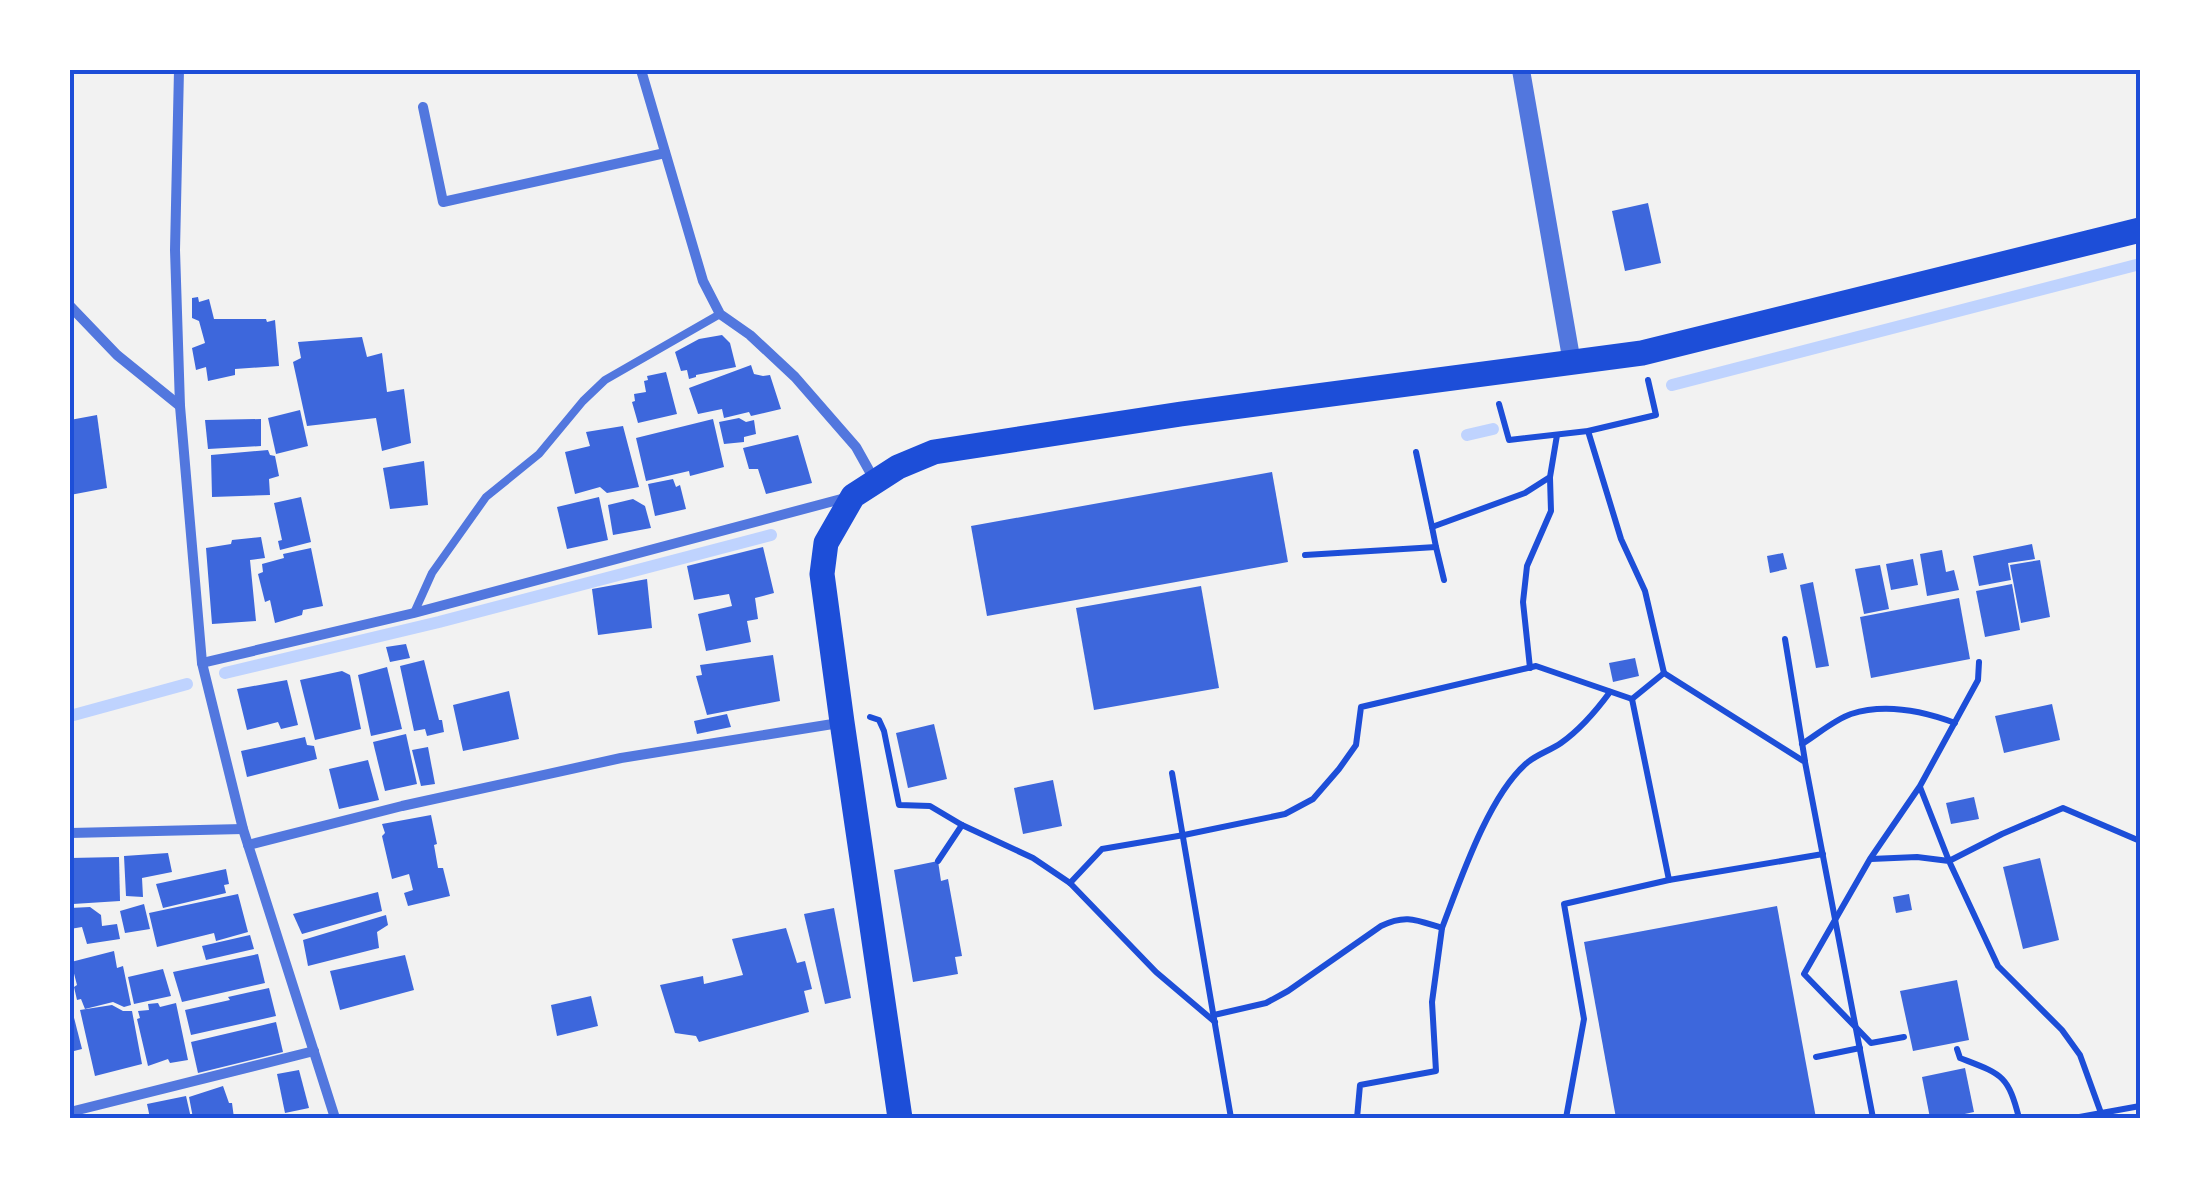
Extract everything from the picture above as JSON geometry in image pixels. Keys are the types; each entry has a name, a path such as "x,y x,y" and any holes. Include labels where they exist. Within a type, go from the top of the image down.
{"main road":[{"path":"900,1118 822,574 826,543 853,496 898,467 934,452 1181,414 1642,353 2140,230"}],"street":[{"path":"180,70 175,250 180,406 202,663 243,830 335,1118"},
{"path":"640,70 703,280 720,314 750,335 795,377 856,447 875,482"},
{"path":"1521,70 1572,363"},
{"path":"423,107 443,202 664,153"},
{"path":"70,306 118,355 180,406"},
{"path":"202,663 414,613 853,496"},
{"path":"248,844 621,758 842,722"},
{"path":"70,833 243,830"},
{"path":"70,1112 314,1051"}],"lane":[{"path":"414,613 432,573 486,496 539,454 583,401 605,380 720,314"}],"path":[{"path":"1498,398 1509,440 1588,431 1656,415 1642,353"},
{"path":"1588,431 1621,539 1645,591 1664,673 1806,762"},
{"path":"1530,668 1522,602 1527,566 1552,511 1550,477 1557,435"},
{"path":"1416,452 1444,580"},
{"path":"1432,527 1525,493 1550,477"},
{"path":"1305,555 1436,547"},
{"path":"1785,639 1873,1118"},
{"path":"1904,1038 1872,1043 1804,974 1870,859 1920,786 1978,680 1979,662"},
{"path":"1070,882 1102,849 1285,814 1313,798 1356,744 1361,707 1536,666 1632,699"},
{"path":"1632,699 1664,673"},
{"path":"1358,1118 1360,1085 1436,1071 1432,1002 1442,928 1472,851 1504,789 1527,763 1563,742 1594,714 1610,691"},
{"path":"1632,699 1669,880"},
{"path":"1802,744 1854,713 1905,710 1955,723"},
{"path":"842,722 867,716 879,720 900,805 930,806 1033,858 1070,882 1156,972 1214,1018"},
{"path":"1172,772 1232,1118"},
{"path":"1920,786 1949,861 1998,966 2062,1030 2080,1055 2101,1113"},
{"path":"1870,859 1917,857 1949,861 2063,808 2140,841"},
{"path":"938,862 962,824"},
{"path":"1566,1118 1584,1020 1564,904 1669,880 1823,854"},
{"path":"1214,1018 1266,1003 1288,992 1394,920 1407,918 1442,928"},
{"path":"1816,1057 1860,1048"},
{"path":"1957,1049 1960,1058 1999,1074 2008,1083 2018,1118"},
{"path":"2074,1118 2140,1106"}],"building":[{"path":"1648,203 1661,263 1625,271 1612,211"},
{"path":"198,297 199,302 209,299 214,319 275,320 279,366 235,369 235,375 208,381 206,367 196,370 192,348 205,343 199,321 192,318 192,298"},
{"path":"722,335 730,343 736,367 689,379 687,370 681,371 675,352 699,339"},
{"path":"362,337 367,357 382,353 387,392 404,389 411,443 382,451 376,418 307,426 293,362 301,358 298,342"},
{"path":"751,365 754,374 770,375 781,409 724,418 722,409 698,414 689,388"},
{"path":"666,372 677,414 638,423 632,402 634,394 646,392 647,376"},
{"path":"300,410 308,446 276,454 268,418"},
{"path":"97,415 107,488 70,495 70,420"},
{"path":"739,418 746,422 754,420 756,434 744,437 744,442 724,444 719,422"},
{"path":"261,419 261,446 208,449 205,420"},
{"path":"713,419 724,467 646,481 636,438"},
{"path":"623,426 639,487 607,493 600,487 575,494 565,452 590,446 586,432"},
{"path":"798,435 812,483 766,494 758,469 749,469 743,448"},
{"path":"268,450 275,456 279,476 269,479 270,495 212,497 211,455"},
{"path":"424,461 428,505 390,509 383,468"},
{"path":"1272,472 1288,562 987,616 971,526"},
{"path":"673,479 676,487 680,485 686,509 655,516 648,484"},
{"path":"301,497 311,542 280,550 278,541 282,540 274,503"},
{"path":"599,497 608,540 567,549 557,507"},
{"path":"633,499 645,506 651,528 613,535 608,505"},
{"path":"261,537 265,558 250,560 256,621 212,624 206,548"},
{"path":"2032,544 2035,559 2008,563 2011,580 1979,586 1973,556"},
{"path":"763,547 774,593 755,598 758,619 747,621 751,642 706,651 698,614 732,606 729,594 694,600 687,566"},
{"path":"311,548 323,606 275,623 258,574 263,572 262,564"},
{"path":"1942,550 1946,572 1954,570 1959,590 1927,596 1920,554"},
{"path":"1783,553 1787,569 1770,573 1767,556"},
{"path":"1913,559 1918,585 1891,590 1886,564"},
{"path":"2040,560 2050,617 2021,623 2010,565"},
{"path":"1880,565 1889,609 1864,614 1855,569"},
{"path":"647,579 652,628 598,635 592,589"},
{"path":"1813,582 1829,666 1816,668 1800,585"},
{"path":"2012,584 2020,630 1985,637 1976,591"},
{"path":"1201,586 1219,688 1094,710 1076,608"},
{"path":"1959,598 1970,659 1871,678 1860,617"},
{"path":"406,644 410,658 390,662 386,647"},
{"path":"773,655 780,701 707,715 696,676 702,675 700,665"},
{"path":"1635,658 1639,676 1613,682 1609,663"},
{"path":"424,660 444,732 427,736 425,729 414,731 400,666"},
{"path":"387,667 402,729 371,736 358,675"},
{"path":"342,671 350,675 361,729 315,740 300,680"},
{"path":"287,680 298,725 281,729 278,722 247,730 237,689"},
{"path":"509,691 519,739 463,751 453,705"},
{"path":"2052,704 2060,740 2004,753 1995,716"},
{"path":"727,714 731,727 697,734 694,721"},
{"path":"934,724 947,779 908,788 896,733"},
{"path":"406,734 417,784 385,791 373,742"},
{"path":"305,737 307,745 314,746 317,759 247,777 241,751"},
{"path":"428,747 435,784 421,786 412,750"},
{"path":"368,760 379,800 339,809 329,769"},
{"path":"1053,780 1062,826 1023,834 1014,788"},
{"path":"1974,797 1979,819 1951,824 1946,803"},
{"path":"431,815 438,868 443,868 450,896 408,906 404,893 413,890 409,874 392,879 382,824"},
{"path":"168,853 172,872 142,878 143,897 126,896 124,856"},
{"path":"119,857 120,901 73,904 70,858"},
{"path":"2040,858 2059,940 2023,949 2003,867"},
{"path":"938,861 941,881 948,879 962,956 955,957 958,974 913,982 894,870"},
{"path":"226,869 226,893 163,908 156,884"},
{"path":"378,892 382,911 302,934 293,914"},
{"path":"238,894 248,932 216,941 214,933 157,947 149,913"},
{"path":"1909,894 1912,910 1896,913 1893,897"},
{"path":"144,904 150,929 125,933 120,911"},
{"path":"1777,906 1816,1118 1616,1118 1584,942"},
{"path":"90,907 101,915 102,926 117,924 120,939 87,944 82,927 70,929 70,908"},
{"path":"834,908 851,998 825,1004 804,914"},
{"path":"386,915 388,925 377,932 379,948 308,966 303,940"},
{"path":"786,928 797,963 805,961 812,989 804,991 809,1012 699,1042 696,1036 675,1033 660,985 703,976 704,984 743,975 732,939"},
{"path":"250,935 254,949 206,960 202,946"},
{"path":"114,951 117,968 123,966 131,1005 124,1007 113,1002 85,1009 81,999 77,1000 71,962"},
{"path":"258,954 265,983 182,1002 173,972"},
{"path":"405,955 414,990 340,1010 330,971"},
{"path":"163,969 171,996 134,1004 128,977"},
{"path":"1957,980 1969,1040 1913,1051 1900,991"},
{"path":"269,988 276,1016 191,1035 185,1010"},
{"path":"591,996 598,1026 557,1036 551,1005"},
{"path":"70,1002 82,1049 70,1052"},
{"path":"158,1003 160,1007 176,1003 188,1060 170,1063 168,1059 148,1066 138,1011 149,1010 148,1004"},
{"path":"112,1005 132,1011 142,1064 95,1076 80,1010"},
{"path":"276,1022 283,1052 198,1073 191,1042"},
{"path":"1965,1068 1974,1112 1930,1118 1922,1077"},
{"path":"299,1070 309,1108 285,1113 277,1074"},
{"path":"223,1086 234,1118 193,1118 189,1097"},
{"path":"186,1096 191,1118 150,1118 147,1104"}],"waterway":[{"path":"1672,385 2140,264"},
{"path":"1467,435 1493,429"},
{"path":"225,673 771,535"},
{"path":"70,716 187,684"}]}
